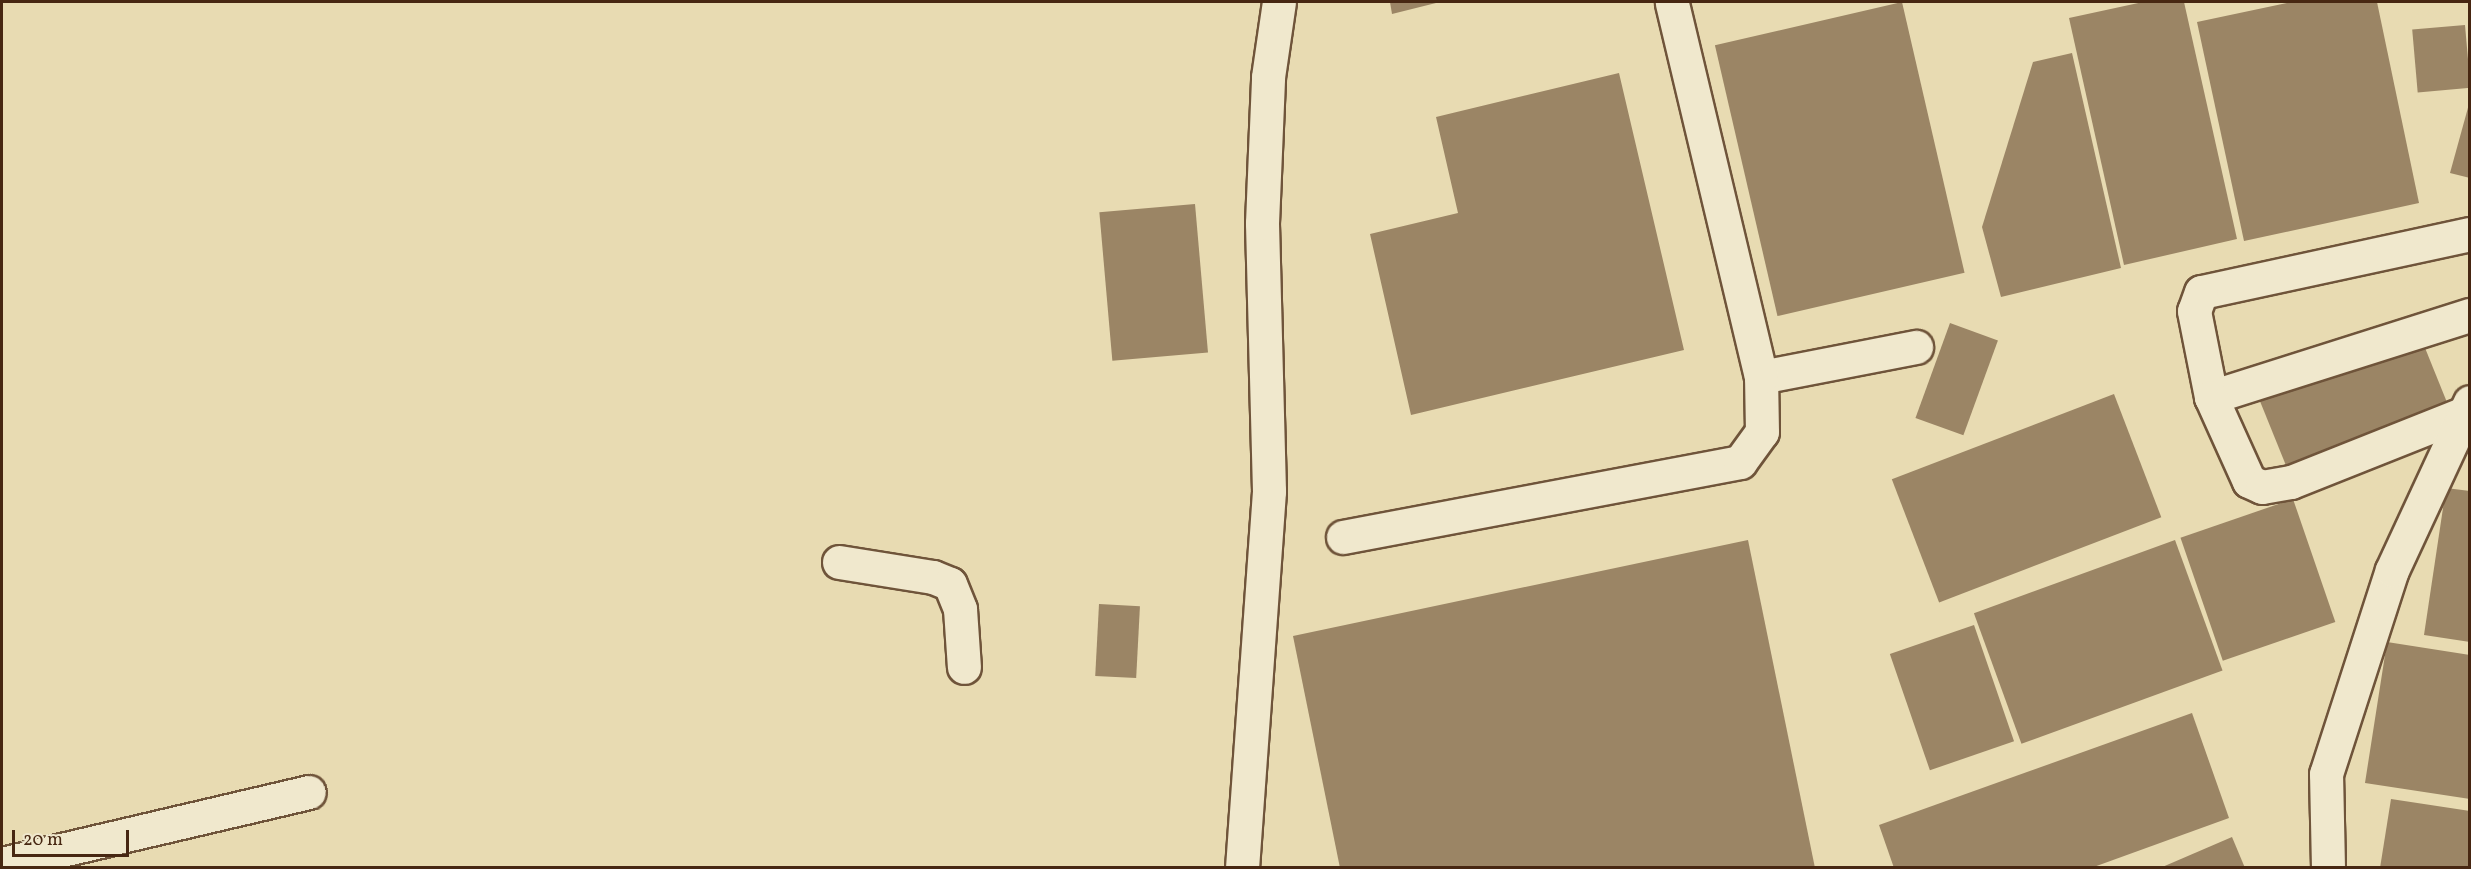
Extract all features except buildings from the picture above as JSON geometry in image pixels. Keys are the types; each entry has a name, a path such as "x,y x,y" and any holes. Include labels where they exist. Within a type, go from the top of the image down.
{"street":[{"path":"1242,867 1269,490 1262,223 1268,77 1279,2"},
{"path":"1343,537 1740,462 1762,432 1761,377 1672,2"},
{"path":"2466,408 2291,482 2262,487 2249,481 2211,398 2194,311 2201,292 2469,234"},
{"path":"2211,398 2469,315"},
{"path":"1761,377 1916,347"},
{"path":"2328,867 2326,774 2392,570 2466,408"},
{"path":"839,562 933,577 950,584 960,609 964,667"},
{"path":"2,864 309,792"}]}
